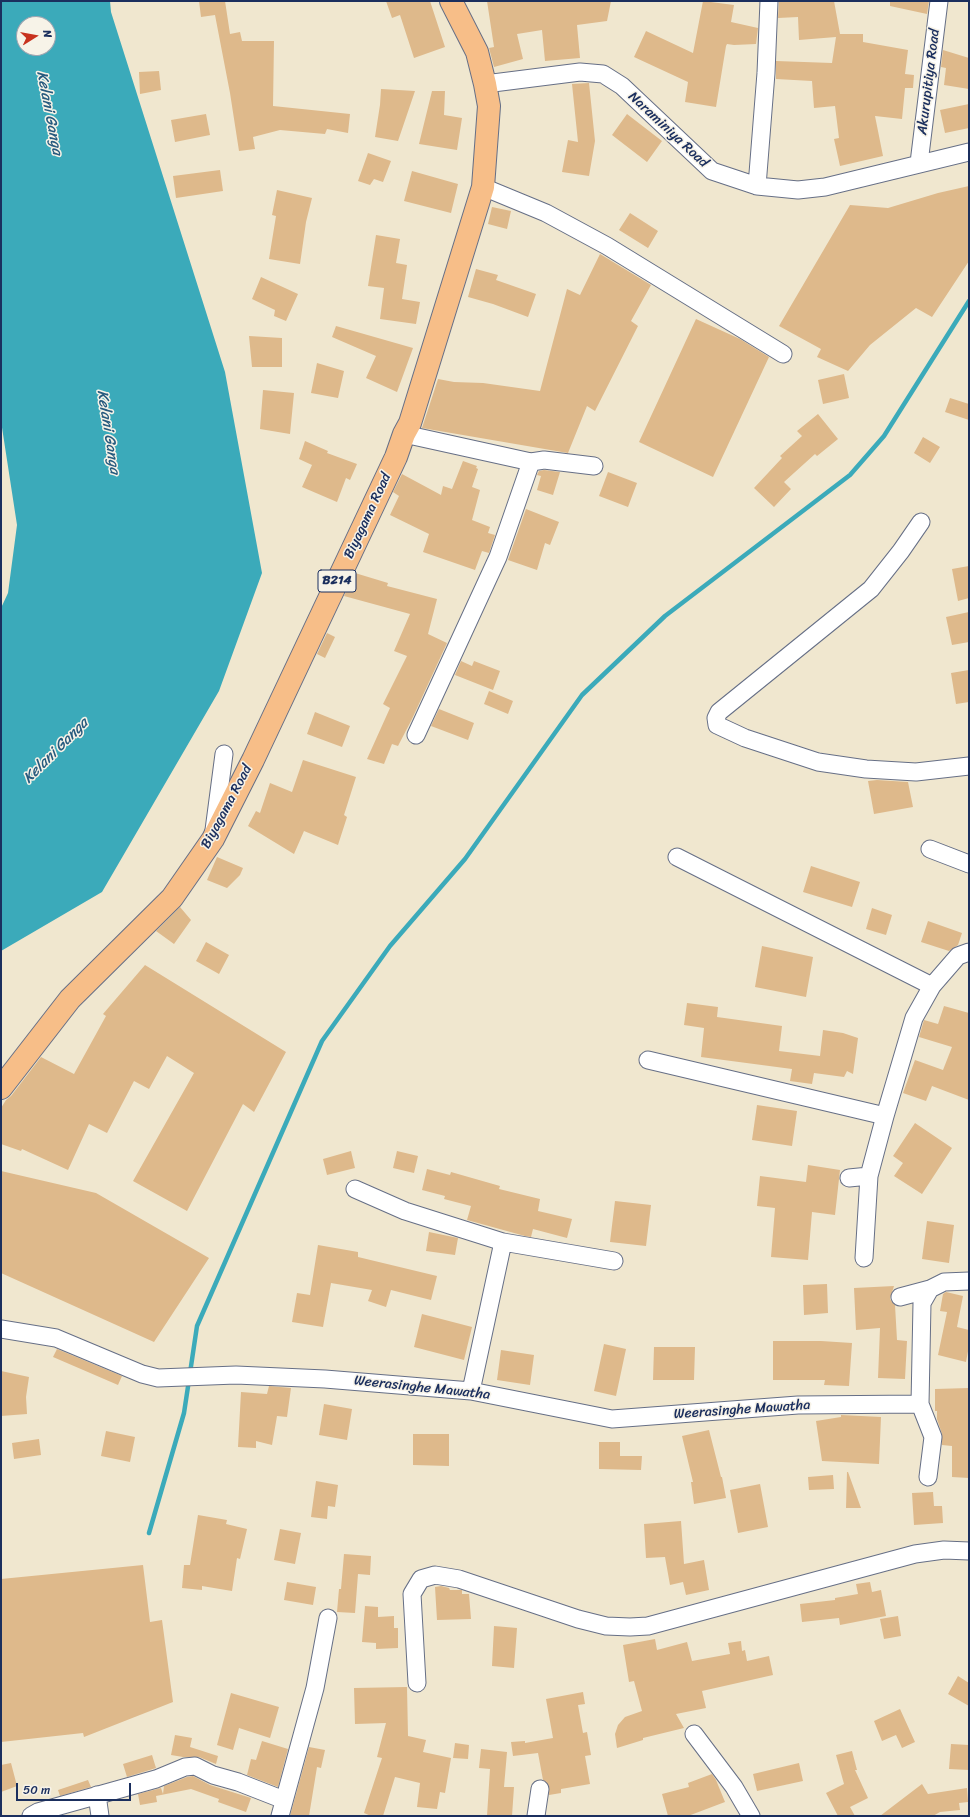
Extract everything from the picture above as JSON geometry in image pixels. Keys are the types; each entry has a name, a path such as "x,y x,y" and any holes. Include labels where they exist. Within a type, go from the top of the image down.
{"main road":[{"name":"Biyagama Road","path":"1,1088 70,999 172,898 213,839 253,760 410,423 483,187 488,106 485,84 477,52 451,1"}],"street":[{"path":"757,186 766,73 769,1"},
{"name":"Akurupitiya Road","path":"919,163 939,1"},
{"name":"Naraminiya Road","path":"485,84 580,72 602,74 622,86 712,171 757,186 798,190 825,187 969,152"},
{"path":"483,187 546,213 606,246 783,354"},
{"path":"404,434 531,462 544,460 594,466"},
{"path":"416,736 498,557 531,462"},
{"path":"921,522 901,552 871,589 719,712 716,718 717,725 745,738 818,762 852,767 916,772 969,766"},
{"path":"213,839 224,754"},
{"path":"930,849 969,864"},
{"path":"678,857 932,986"},
{"path":"864,1258 869,1176 914,1018 932,986 958,956 969,952"},
{"path":"648,1060 885,1116"},
{"path":"849,1178 869,1176"},
{"path":"355,1189 406,1211 503,1242 614,1261"},
{"path":"471,1391 503,1242"},
{"path":"900,1297 930,1289 944,1282 969,1281"},
{"path":"928,1477 933,1437 920,1404 922,1303 930,1289"},
{"name":"Weerasinghe Mawatha","path":"1,1329 56,1338 142,1374 158,1378 236,1375 325,1379 471,1391 612,1419 798,1405 920,1404"},
{"path":"417,1682 412,1594 421,1579 435,1575 458,1579 578,1619 606,1626 630,1628 648,1626 915,1554 944,1550 969,1551"},
{"path":"31,1816 97,1795 156,1779 185,1767 195,1766 213,1775 238,1782 282,1808 315,1688 328,1618"},
{"path":"694,1734 734,1787 751,1816"},
{"path":"536,1816 540,1789"},
{"path":"97,1795 100,1816"}],"water":[{"name":"Kelani Ganga","path":"1,1 110,1 111,12 225,372 262,573 219,691 102,892 1,951 1,608 8,593 17,525 1,421"}],"building":[{"path":"199,1 225,1 230,34 240,32 242,41 274,41 273,106 350,114 348,133 327,129 325,134 280,130 253,137 255,149 239,151 230,93 215,15 201,17"},
{"path":"386,1 430,1 445,47 414,58 400,15 392,18"},
{"path":"487,1 611,1 607,21 577,25 580,58 545,61 542,30 517,34 523,59 494,67 489,48 494,47"},
{"path":"703,1 734,5 731,22 758,28 756,44 727,44 716,107 685,102 688,82 634,57 646,31 693,53"},
{"path":"779,1 834,1 840,34 863,34 863,42 908,50 905,74 914,75 913,88 905,88 902,119 875,116 883,156 840,166 834,139 839,138 835,106 814,108 812,81 776,79 776,61 832,63 836,37 799,40 798,17 778,18"},
{"path":"890,1 929,1 927,14 890,6"},
{"path":"943,50 969,58 969,89 944,85 946,68 941,67"},
{"path":"159,71 161,90 140,94 139,72"},
{"path":"589,83 595,141 589,176 562,172 568,140 578,142 572,84"},
{"path":"381,89 415,91 398,141 375,137"},
{"path":"432,91 445,91 444,115 462,118 457,150 419,144"},
{"path":"969,104 969,128 945,133 940,110"},
{"path":"206,114 210,135 175,142 171,120"},
{"path":"627,114 662,141 647,162 612,135"},
{"path":"368,153 391,161 383,182 374,179 370,185 358,181"},
{"path":"220,170 223,191 176,198 173,176"},
{"path":"412,171 458,184 451,213 404,201"},
{"path":"969,186 969,261 932,317 916,308 870,345 848,371 817,357 821,349 779,326 850,205 888,208 938,193"},
{"path":"277,190 312,198 306,222 300,264 269,259 276,216 272,215"},
{"path":"492,207 511,211 507,229 488,224"},
{"path":"630,213 658,231 648,248 619,230"},
{"path":"376,235 400,239 396,263 407,265 402,299 420,302 416,324 380,319 384,288 368,286"},
{"path":"600,254 651,285 631,321 638,326 595,411 587,406 568,453 422,428 438,379 454,382 483,383 540,391 567,289 580,295"},
{"path":"476,269 498,275 496,280 536,294 528,317 493,304 468,297"},
{"path":"261,277 298,294 286,321 274,316 275,310 252,299"},
{"path":"696,319 740,339 769,357 713,477 639,442"},
{"path":"336,326 413,348 397,392 366,378 376,356 332,337"},
{"path":"249,336 282,338 282,367 252,367"},
{"path":"317,363 344,371 338,398 311,393"},
{"path":"844,374 849,398 823,404 818,380"},
{"path":"263,390 294,393 290,434 260,429"},
{"path":"950,398 969,404 969,420 945,412"},
{"path":"818,414 838,439 817,456 815,454 784,482 791,489 774,507 754,488 782,458 780,456 802,436 797,431"},
{"path":"923,437 940,447 930,463 914,453"},
{"path":"305,441 328,451 327,453 357,464 350,480 346,478 337,502 302,487 312,465 299,459"},
{"path":"463,461 477,466 476,468 478,469 472,487 480,490 472,520 490,527 488,533 495,535 489,553 482,551 475,570 423,552 429,534 390,515 399,496 393,492 402,474 441,495 443,486 452,489"},
{"path":"544,470 560,472 553,495 537,490 541,476 537,475 539,471"},
{"path":"608,472 637,483 628,507 599,496"},
{"path":"526,509 559,522 550,545 545,543 537,570 508,560"},
{"path":"969,566 969,598 958,601 952,569"},
{"path":"355,573 388,583 387,586 437,599 428,634 447,643 398,746 392,744 384,764 367,759 390,708 383,704 407,656 394,651 410,614 344,596"},
{"path":"969,612 969,642 952,645 946,617"},
{"path":"327,633 335,637 325,658 317,654"},
{"path":"461,661 472,666 474,661 500,671 493,690 455,675"},
{"path":"969,670 969,702 956,704 951,673"},
{"path":"489,691 513,701 508,714 484,704"},
{"path":"439,709 474,723 468,740 431,726"},
{"path":"315,712 350,726 342,747 307,734"},
{"path":"303,760 356,777 344,815 347,817 338,845 304,831 294,854 248,826 256,811 260,813 270,783 292,792"},
{"path":"877,780 908,782 913,807 874,814 868,781"},
{"path":"217,857 243,868 240,875 227,888 207,880"},
{"path":"811,866 860,882 852,907 803,892"},
{"path":"180,907 191,920 174,944 156,931"},
{"path":"872,908 892,915 886,935 866,929"},
{"path":"928,921 962,933 958,945 949,951 921,942"},
{"path":"206,942 229,955 219,974 196,961"},
{"path":"762,946 813,957 806,997 755,987"},
{"path":"145,965 286,1052 254,1112 243,1104 187,1211 133,1181 194,1073 167,1056 149,1089 134,1081 107,1133 89,1124 68,1170 22,1149 21,1151 1,1144 1,1108 6,1100 11,1096 41,1057 74,1074 106,1016 103,1014"},
{"path":"687,1003 718,1007 717,1017 782,1026 779,1051 820,1056 823,1030 843,1033 858,1038 853,1074 847,1071 844,1077 814,1073 812,1084 790,1081 792,1069 701,1057 704,1028 684,1025"},
{"path":"944,1006 969,1013 969,1100 932,1086 926,1101 903,1093 915,1060 943,1070 952,1047 919,1037 924,1020 938,1024"},
{"path":"757,1105 797,1111 792,1146 752,1140"},
{"path":"915,1123 952,1148 922,1194 894,1176 903,1163 893,1156"},
{"path":"351,1151 355,1168 327,1175 323,1159"},
{"path":"397,1151 418,1156 414,1173 393,1168"},
{"path":"808,1165 840,1170 835,1215 812,1212 808,1260 771,1257 775,1208 757,1206 760,1176 806,1182"},
{"path":"427,1169 450,1175 451,1172 500,1186 499,1189 540,1199 538,1211 572,1219 567,1238 533,1229 531,1237 525,1236 467,1220 471,1206 444,1199 445,1196 422,1190"},
{"path":"1,1171 96,1193 209,1258 154,1342 1,1273"},
{"path":"615,1201 651,1205 646,1246 610,1242"},
{"path":"927,1221 954,1225 949,1263 922,1259"},
{"path":"429,1232 458,1238 455,1255 426,1251"},
{"path":"318,1245 358,1252 358,1257 437,1276 431,1300 391,1290 386,1307 368,1301 372,1290 331,1283 323,1327 292,1322 297,1293 310,1295"},
{"path":"827,1284 828,1313 804,1315 803,1285"},
{"path":"894,1286 890,1299 895,1305 897,1340 907,1341 905,1379 878,1378 880,1328 856,1330 854,1288"},
{"path":"946,1292 963,1296 957,1327 969,1330 969,1346 966,1362 938,1355 947,1312 940,1311 943,1294"},
{"path":"422,1314 472,1327 464,1360 414,1347"},
{"path":"773,1341 821,1341 852,1343 849,1386 824,1385 825,1380 773,1380"},
{"path":"604,1344 626,1349 616,1396 594,1391"},
{"path":"654,1347 695,1347 694,1380 653,1380"},
{"path":"57,1349 122,1376 118,1385 53,1357"},
{"path":"501,1350 534,1355 530,1385 497,1380"},
{"path":"1,1371 29,1377 26,1397 27,1414 1,1416"},
{"path":"269,1386 291,1388 287,1417 277,1416 272,1445 256,1441 256,1448 238,1447 241,1392 267,1394"},
{"path":"969,1388 969,1478 952,1477 952,1446 942,1445 942,1434 937,1419 937,1411 935,1411 935,1389"},
{"path":"324,1404 352,1409 347,1440 319,1435"},
{"path":"841,1415 881,1417 879,1464 822,1461 816,1421 841,1417"},
{"path":"709,1430 722,1477 726,1498 694,1504 691,1482 693,1482 682,1436"},
{"path":"106,1431 135,1437 130,1462 101,1456"},
{"path":"413,1434 449,1434 449,1466 413,1465"},
{"path":"39,1439 41,1455 14,1459 12,1443"},
{"path":"599,1442 620,1442 620,1456 642,1456 641,1470 599,1469"},
{"path":"848,1472 861,1508 846,1508"},
{"path":"833,1475 834,1489 809,1490 808,1477"},
{"path":"316,1481 338,1485 335,1507 328,1506 327,1519 311,1517"},
{"path":"760,1484 768,1527 738,1533 730,1490"},
{"path":"933,1492 934,1506 942,1506 943,1523 914,1525 912,1493"},
{"path":"198,1515 227,1520 226,1524 247,1529 240,1559 237,1558 232,1591 202,1586 202,1590 182,1588 184,1565 190,1565"},
{"path":"681,1521 684,1564 704,1560 709,1590 686,1595 683,1582 670,1585 665,1557 646,1558 644,1524"},
{"path":"280,1529 301,1533 295,1564 274,1560"},
{"path":"344,1554 371,1556 370,1575 358,1574 355,1613 337,1612 339,1589 341,1589"},
{"path":"143,1565 150,1622 162,1620 173,1702 84,1737 83,1733 1,1742 1,1579"},
{"path":"287,1582 316,1587 313,1605 284,1600"},
{"path":"870,1582 872,1592 881,1590 886,1616 840,1625 839,1618 802,1622 800,1604 835,1600 835,1598 858,1594 856,1584"},
{"path":"441,1586 449,1588 450,1590 462,1590 462,1594 469,1594 471,1619 437,1620 435,1587"},
{"path":"365,1606 378,1607 378,1617 394,1616 394,1628 398,1628 398,1648 376,1649 376,1643 362,1642"},
{"path":"898,1616 901,1636 884,1639 880,1619"},
{"path":"494,1626 517,1628 514,1668 492,1666"},
{"path":"655,1639 657,1650 687,1642 692,1661 730,1654 728,1643 741,1641 742,1651 745,1650 747,1661 769,1656 773,1675 702,1691 706,1708 676,1714 684,1728 643,1738 643,1740 617,1748 615,1734 618,1725 625,1717 642,1711 634,1681 629,1682 623,1645"},
{"path":"958,1676 969,1683 969,1706 948,1694"},
{"path":"407,1687 408,1736 426,1740 423,1752 451,1758 445,1793 440,1792 437,1809 417,1807 420,1783 395,1777 383,1816 371,1816 364,1813 382,1758 377,1757 386,1723 355,1724 354,1688"},
{"path":"583,1692 585,1704 578,1705 583,1733 587,1732 591,1755 585,1756 590,1784 561,1789 561,1793 549,1795 549,1786 543,1780 538,1753 513,1756 511,1742 525,1741 525,1743 553,1738 546,1699"},
{"path":"231,1693 279,1707 270,1738 239,1728 233,1750 217,1745"},
{"path":"900,1709 915,1742 902,1748 896,1735 882,1741 874,1721"},
{"path":"175,1735 192,1738 190,1747 218,1756 216,1764 199,1757 171,1755"},
{"path":"262,1741 288,1749 278,1787 247,1775 251,1759 256,1760"},
{"path":"455,1743 469,1745 468,1759 453,1758"},
{"path":"951,1744 969,1745 969,1770 949,1769"},
{"path":"309,1747 325,1750 321,1768 317,1767 309,1816 290,1816"},
{"path":"481,1749 507,1752 504,1787 514,1787 512,1816 487,1816 490,1769 479,1768"},
{"path":"852,1751 857,1770 855,1770 868,1798 850,1807 855,1816 838,1816 826,1793 844,1784 836,1755"},
{"path":"152,1755 156,1768 127,1777 123,1764"},
{"path":"11,1763 17,1786 1,1792 1,1765"},
{"path":"799,1763 803,1781 757,1791 753,1774"},
{"path":"712,1774 725,1802 688,1816 668,1816 662,1794 689,1787 688,1783"},
{"path":"193,1776 210,1785 251,1798 246,1812 218,1802 219,1799 191,1789 156,1796 157,1802 140,1805 138,1794 161,1788 163,1794 164,1786"},
{"path":"88,1780 91,1787 60,1796 58,1790"},
{"path":"922,1784 928,1794 967,1788 968,1802 959,1803 960,1810 940,1812 933,1816 880,1816"}],"waterway":[{"path":"190,1373 197,1326 322,1041 390,946 465,859 582,695 665,616 850,475 884,436 969,301"},
{"path":"149,1533 184,1413 189,1380"}]}
